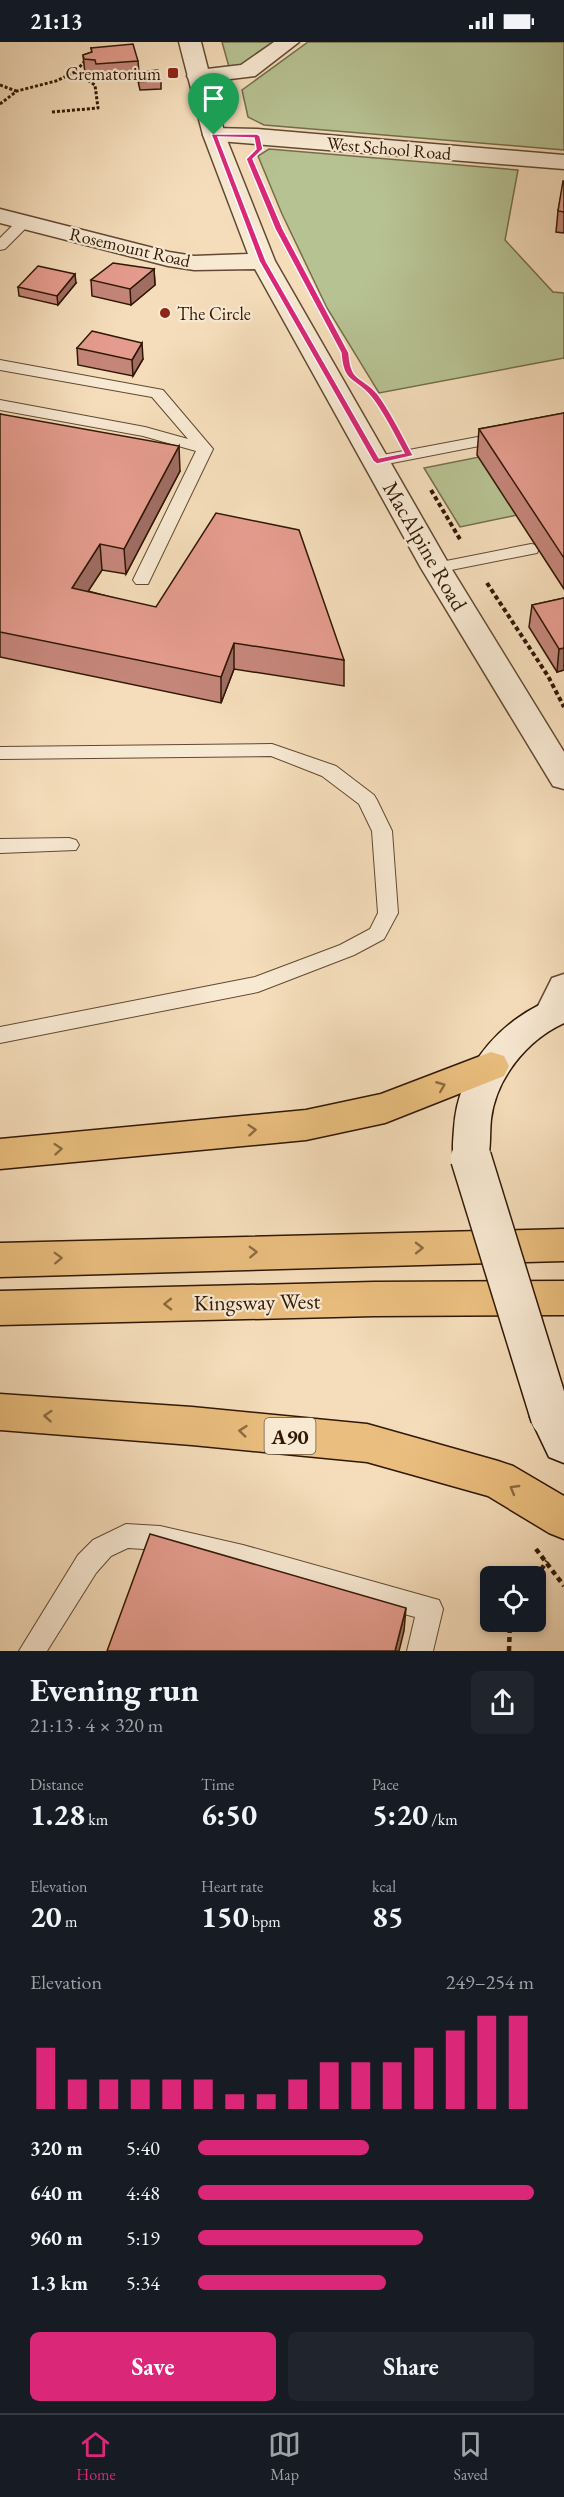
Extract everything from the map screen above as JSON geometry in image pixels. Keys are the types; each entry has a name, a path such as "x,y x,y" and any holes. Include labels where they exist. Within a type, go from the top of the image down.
{"highway":[{"path":"0,1154 306,1125 384,1108 491,1066"},
{"path":"0,1260 564,1245"},
{"name":"Kingsway West","path":"0,1308 374,1299 564,1298"},
{"name":"A90","path":"0,1413 192,1426 367,1443 498,1480 564,1519"}],"street":[{"name":"MacAlpine Road","path":"190,42 214,135 263,261 436,568 564,778"},
{"path":"198,76 247,71 288,42"},
{"name":"West School Road","path":"214,135 257,136 564,162"},
{"name":"Rosemount Road","path":"0,216 185,262 263,261"},
{"path":"557,1431 471,1158 475,1108 491,1066 516,1038 560,1002"}],"lane":[{"path":"0,246 24,222"},
{"path":"0,365 158,393 205,449"},
{"path":"0,405 145,432 205,449"},
{"path":"377,461 521,433"},
{"path":"142,580 205,449"},
{"path":"436,568 531,549"},
{"path":"0,753 272,750 329,771 367,800 382,831 388,913 377,934 347,950 258,984 0,1035"},
{"path":"0,846 69,845"},
{"path":"32,1651 87,1564 102,1548 126,1536 160,1538 233,1555 430,1609 420,1651"}],"path":[{"path":"0,104 17,91 56,81 75,72 88,59"},
{"path":"52,112 98,108 94,85 75,72"},
{"path":"0,85 17,91"},
{"path":"409,455 473,561 548,676 564,707"},
{"path":"544,1566 547,1561"},
{"path":"509,1651 510,1632"}],"green space":[{"path":"222,42 274,42 244,64 229,67"},
{"path":"308,42 564,42 564,150 264,125 248,117 242,90"},
{"path":"269,149 518,170 505,240 553,292 564,293 564,358 379,393 327,308 282,214 258,156"},
{"path":"479,457 517,515 460,527 424,468"}],"building":[{"path":"133,44 138,61 96,64 95,60 84,59 83,55 92,52 91,48"},
{"path":"158,70 161,80 139,82 137,72"},
{"path":"564,181 564,212 558,211"},
{"path":"113,263 154,269 130,289 91,280"},
{"path":"38,266 75,274 57,296 18,287"},
{"path":"92,331 142,343 132,360 77,348"},
{"path":"564,413 564,558 479,429"},
{"path":"0,414 179,446 124,549 100,544 72,588 156,607 216,513 299,530 344,660 234,643 221,677 0,632"},
{"path":"564,598 564,648 559,649 532,605"},
{"path":"150,1534 406,1608 395,1651 107,1651"}],"place":[{"name":"Crematorium","path":"173,73"},
{"name":"The Circle","path":"165,313"}],"route":[{"path":"214,135 257,136 260,149 250,159 279,229 345,353 346,367 353,379 373,394 409,455 377,461 263,261 214,135"}]}
